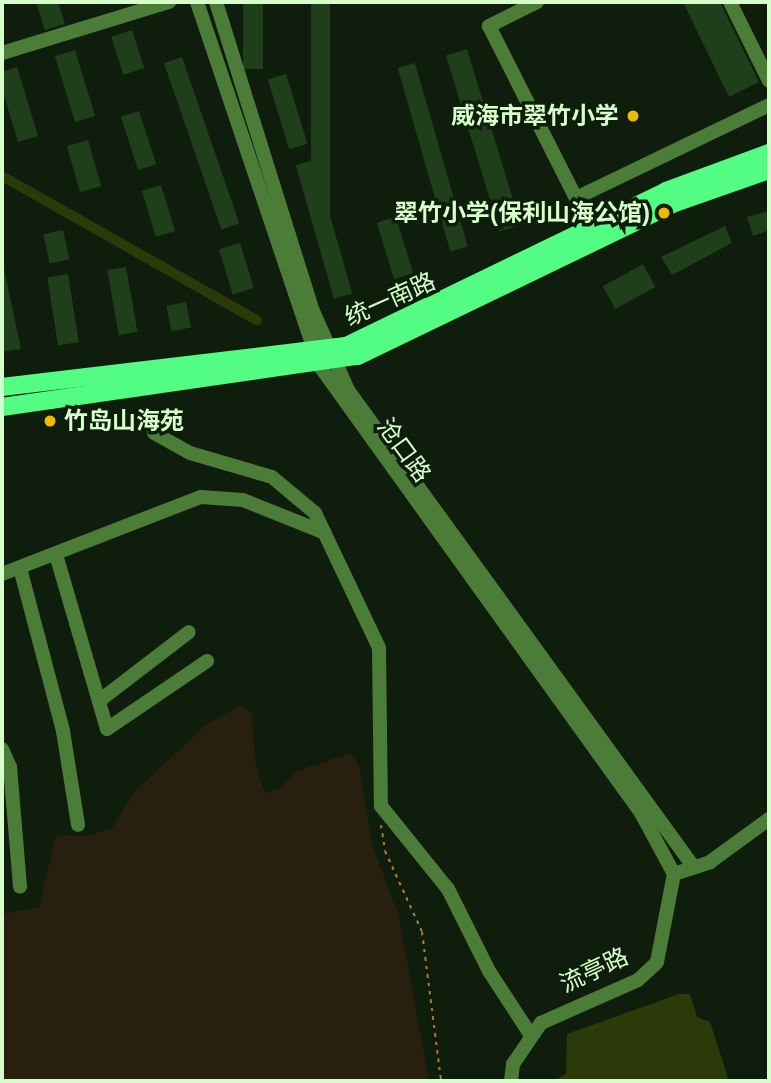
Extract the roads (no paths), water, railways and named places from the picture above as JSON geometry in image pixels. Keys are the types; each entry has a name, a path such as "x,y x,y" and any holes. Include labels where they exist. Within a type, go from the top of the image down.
{"main road":[{"name":"统一南路","path":"2,387 323,358 374,336 666,191 769,153"},
{"name":"统一南路","path":"2,407 323,358 398,340 672,204 769,170"}],"street":[{"path":"2,53 169,2"},
{"name":"沧口路","path":"197,2 323,358 641,813 674,874"},
{"name":"沧口路","path":"216,2 323,358 693,866"},
{"path":"537,2 489,26 576,198 769,105"},
{"path":"730,2 769,81"},
{"path":"154,433 190,453 272,477 306,502 325,533 379,648 381,806 448,889 489,971 530,1034 511,1081"},
{"path":"2,574 57,558 201,497 243,500 325,533"},
{"path":"57,558 107,729 207,661"},
{"path":"20,568 63,731 78,825"},
{"path":"99,701 189,632"},
{"path":"2,749 10,767 20,887"},
{"path":"674,874 728,851 769,819"},
{"name":"流亭路","path":"530,1034 559,1012 638,980 657,961 674,874"}],"waterway":[{"path":"2,176 257,320"}],"place":[{"name":"威海市翠竹小学","path":"633,116"},
{"name":"翠竹小学(保利山海公馆)","path":"664,213"},
{"name":"竹岛山海苑","path":"50,421"}]}
